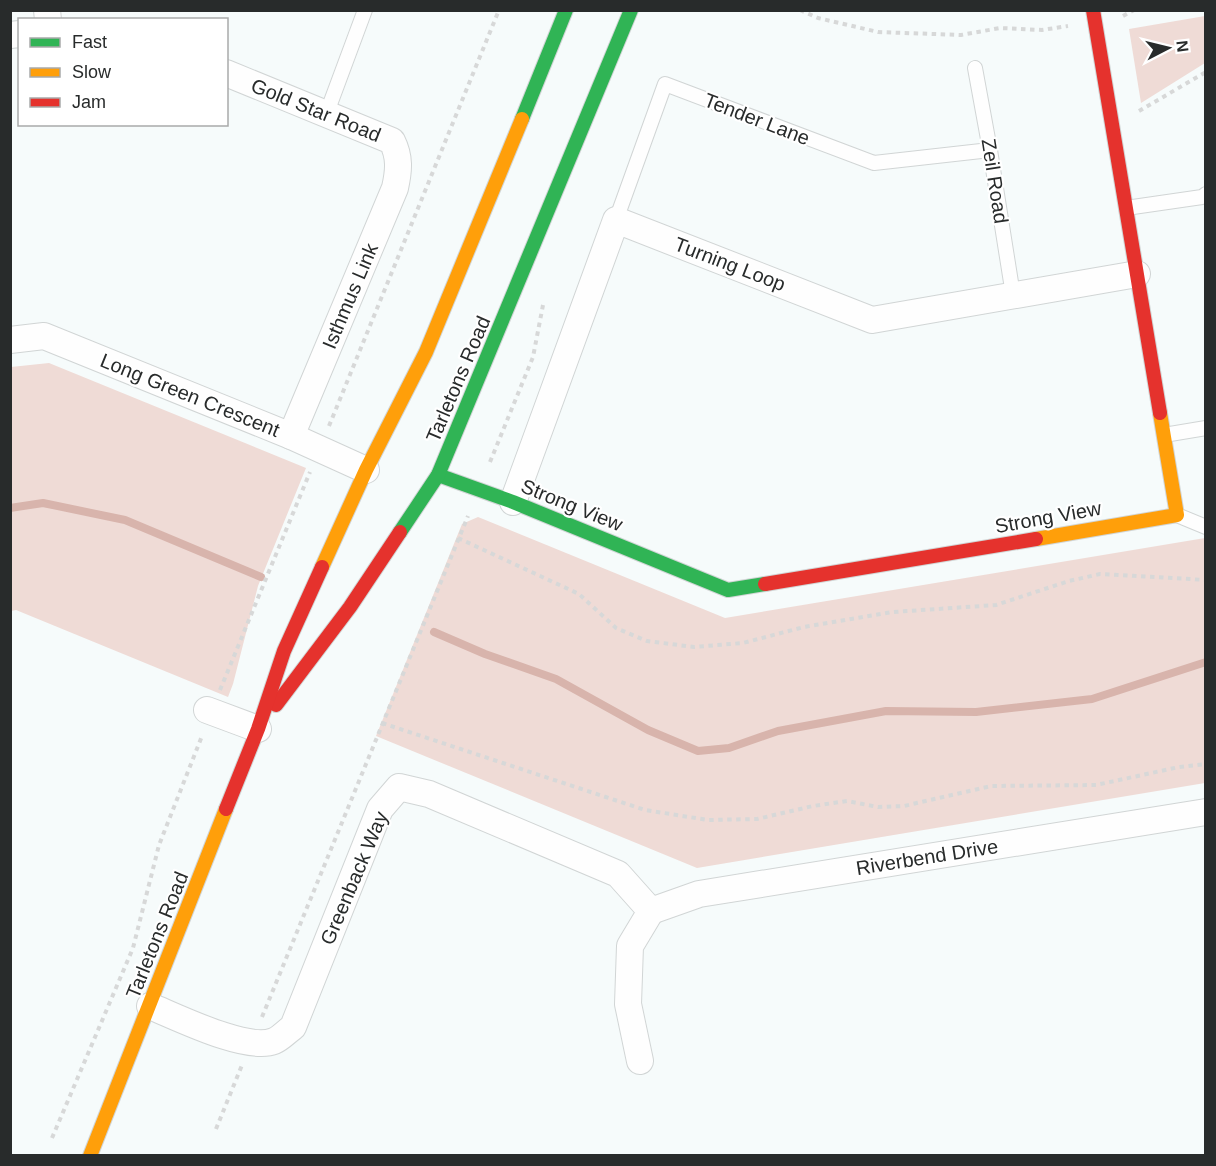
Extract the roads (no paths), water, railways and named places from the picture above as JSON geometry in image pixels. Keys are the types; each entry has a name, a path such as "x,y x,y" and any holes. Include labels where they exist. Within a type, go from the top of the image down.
{"street":[{"name":"Tarletons Road","path":"90,1155 258,729 284,651 366,470 426,352 566,10"},
{"name":"Tarletons Road","path":"258,729 350,607 438,475 631,10"},
{"path":"1094,16 1177,514"},
{"name":"Gold Star Road","path":"228,74 392,141 398,153"},
{"name":"Isthmus Link","path":"291,436 395,188 399,171 398,153"},
{"path":"513,502 616,220"},
{"name":"Turning Loop","path":"616,220 872,320 1137,273"},
{"name":"Long Green Crescent","path":"10,340 44,336 291,436 366,470"},
{"name":"Strong View","path":"438,475 513,502 728,590 1177,514"},
{"path":"209,711 258,729"},
{"name":"Greenback Way","path":"150,1006 251,1043 274,1041 293,1027 380,809 399,787 429,794 618,874 651,911"},
{"name":"Riverbend Drive","path":"651,911 699,894 1206,812"},
{"path":"640,1061 628,1004 630,946 651,911"}],"lane":[{"path":"326,115 366,10"},
{"name":"Zeil Road","path":"975,68 1012,295"},
{"name":"Tender Lane","path":"616,220 665,84 874,163 990,150"},
{"path":"1126,208 1202,197 1206,194"},
{"path":"1164,435 1206,428"},
{"path":"1177,514 1206,527"}],"waterway":[{"path":"10,508 43,503 125,520 261,577"},
{"path":"434,632 485,654 556,679 648,730 698,751 729,748 778,731 886,711 976,712 1092,699 1206,662"}]}
